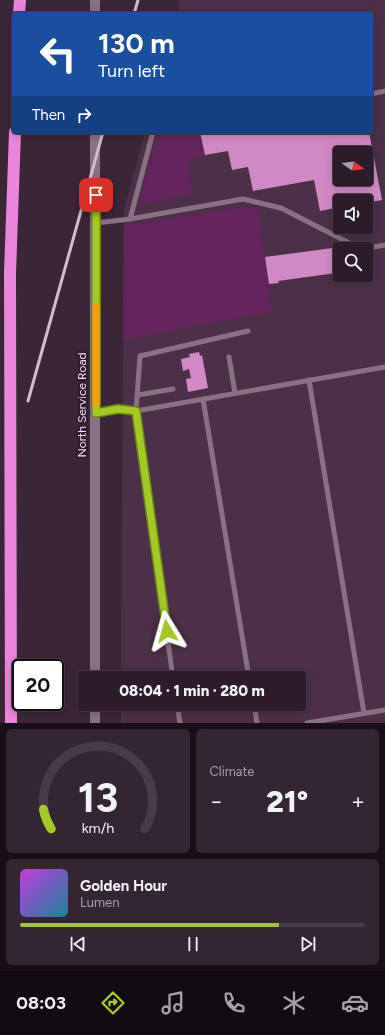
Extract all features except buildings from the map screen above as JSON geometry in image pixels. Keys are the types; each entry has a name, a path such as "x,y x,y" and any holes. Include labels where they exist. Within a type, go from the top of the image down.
{"highway":[{"path":"19,12 20,0"},
{"path":"11,723 10,273 15,134"},
{"path":"11,637 17,723"}],"street":[{"path":"95,0 95,12"},
{"name":"North Service Road","path":"95,671 96,134"},
{"path":"95,711 95,723"}],"lane":[{"path":"373,94 385,92"},
{"path":"130,219 152,134"},
{"path":"96,223 130,219 243,199 281,208 348,242"},
{"path":"373,247 385,245"},
{"path":"172,671 136,411 140,356 248,331"},
{"path":"229,357 235,393"},
{"path":"96,413 118,409 136,411 385,367"},
{"path":"309,380 364,713"},
{"path":"138,394 173,388"},
{"path":"203,399 248,671"},
{"path":"307,723 385,710"},
{"path":"178,711 180,723"},
{"path":"255,711 257,723"}],"shaded area":[{"path":"180,0 385,0 385,723 121,723 121,711 306,711 306,671 121,671 124,210 144,134 373,134 373,12 177,12"},
{"path":"159,134 200,134 205,155 194,159 188,166 193,194 138,205"},
{"path":"242,207 259,210 272,312 123,340 124,225"}],"railway":[{"path":"135,12 138,0"},
{"path":"28,401 102,134"}],"slow traffic":[{"path":"96,307 96,403"}],"route":[{"path":"96,195 96,413 118,409 136,411 167,631"}]}
